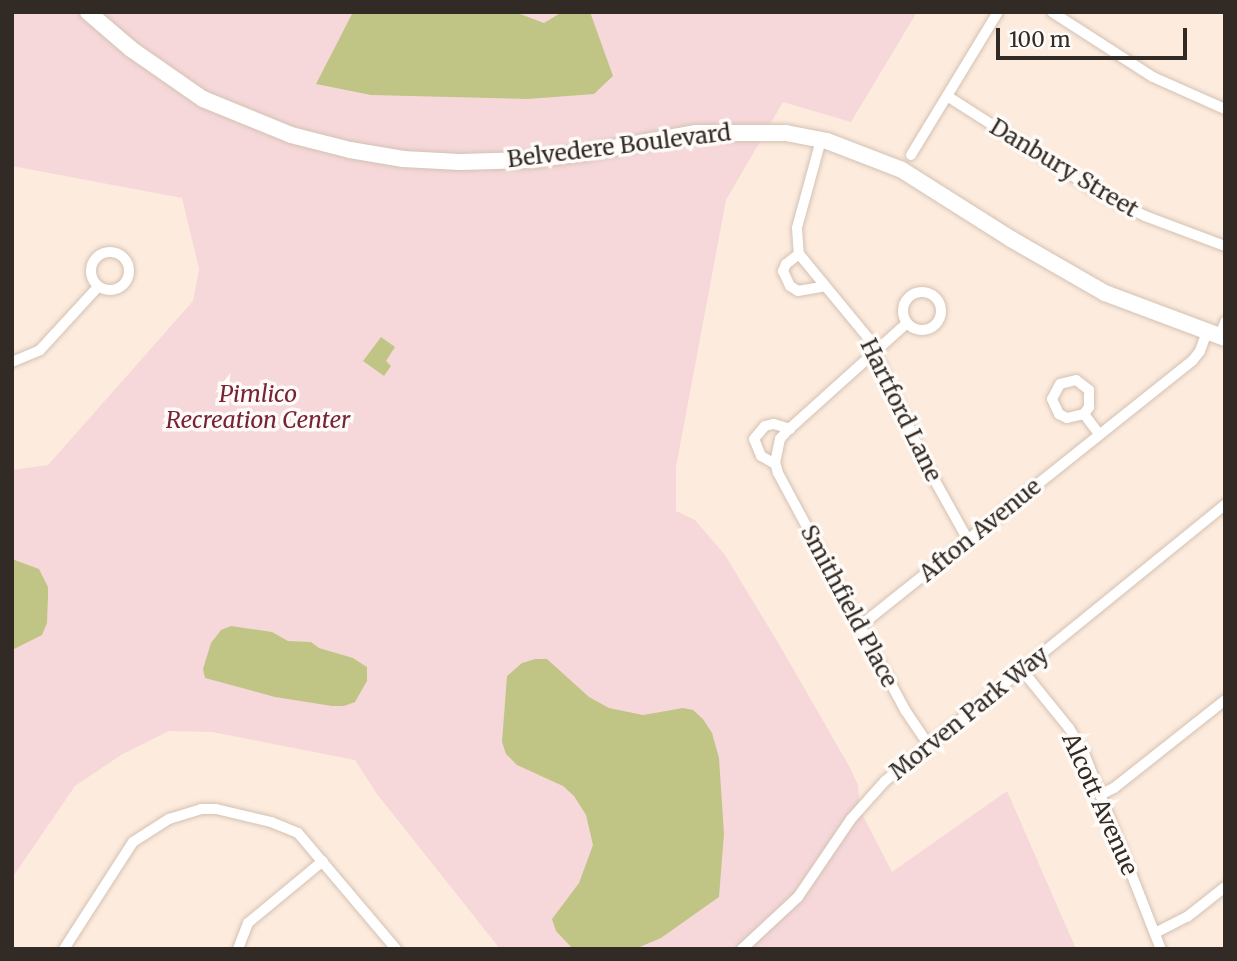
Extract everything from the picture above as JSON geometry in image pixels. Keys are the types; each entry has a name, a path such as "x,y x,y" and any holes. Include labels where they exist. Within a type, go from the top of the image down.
{"street":[{"name":"Belvedere Boulevard","path":"88,12 131,50 203,99 291,135 350,150 403,159 460,162 528,160 696,133 758,131 821,140 902,170 1011,239 1105,293 1219,332"},
{"path":"911,155 998,12"},
{"path":"1052,12 1153,77 1225,109"},
{"name":"Danbury Street","path":"947,96 1096,191 1145,216 1225,246"},
{"path":"821,140 797,228 799,254 786,264 783,271 790,286 798,291 825,286"},
{"name":"Hartford Lane","path":"799,254 860,326 924,461 968,540"},
{"path":"12,362 40,350 98,287"},
{"path":"775,464 780,439 876,355 907,323"},
{"name":"Afton Avenue","path":"860,626 1193,360 1219,332"},
{"path":"1084,414 1099,434"},
{"name":"Smithfield Place","path":"790,429 774,424 765,426 754,439 761,456 775,464 905,710 928,744"},
{"name":"Morven Park Way","path":"742,949 798,897 866,799 928,744 1225,505"},
{"name":"Alcott Avenue","path":"1022,670 1076,739 1161,949"},
{"path":"1100,795 1114,788 1225,700"},
{"path":"64,949 133,842 147,831 186,813 216,809 284,826 298,833 396,949"},
{"path":"239,949 248,923 323,861"},
{"path":"1154,933 1187,917 1225,887"}],"green space":[{"name":"Pimlico Recreation Center","path":"12,12 917,12 851,122 783,102 726,200 676,467 676,511 695,520 725,555 783,651 849,766 858,785 860,810 892,872 1007,791 1076,949 500,949 377,794 355,760 212,732 169,731 121,755 75,786 12,878 12,470 48,465 193,301 199,269 182,198 12,166"}],"shaded area":[{"path":"353,12 515,12 544,23 562,12 590,12 613,76 594,94 528,99 371,95 316,84"},
{"path":"381,337 395,347 386,361 391,366 384,376 363,361"},
{"path":"12,559 39,569 48,587 48,597 47,623 42,635 12,650"},
{"path":"231,626 272,632 288,641 311,642 319,648 353,658 367,667 367,681 355,702 332,706 275,697 205,678 203,669 211,643 221,630"},
{"path":"547,659 589,697 609,708 643,715 683,708 693,710 712,733 719,758 724,834 719,897 661,938 635,949 573,949 556,931 552,919 579,883 593,845 586,815 574,796 563,786 517,765 506,754 502,742 507,676 522,663"}]}
